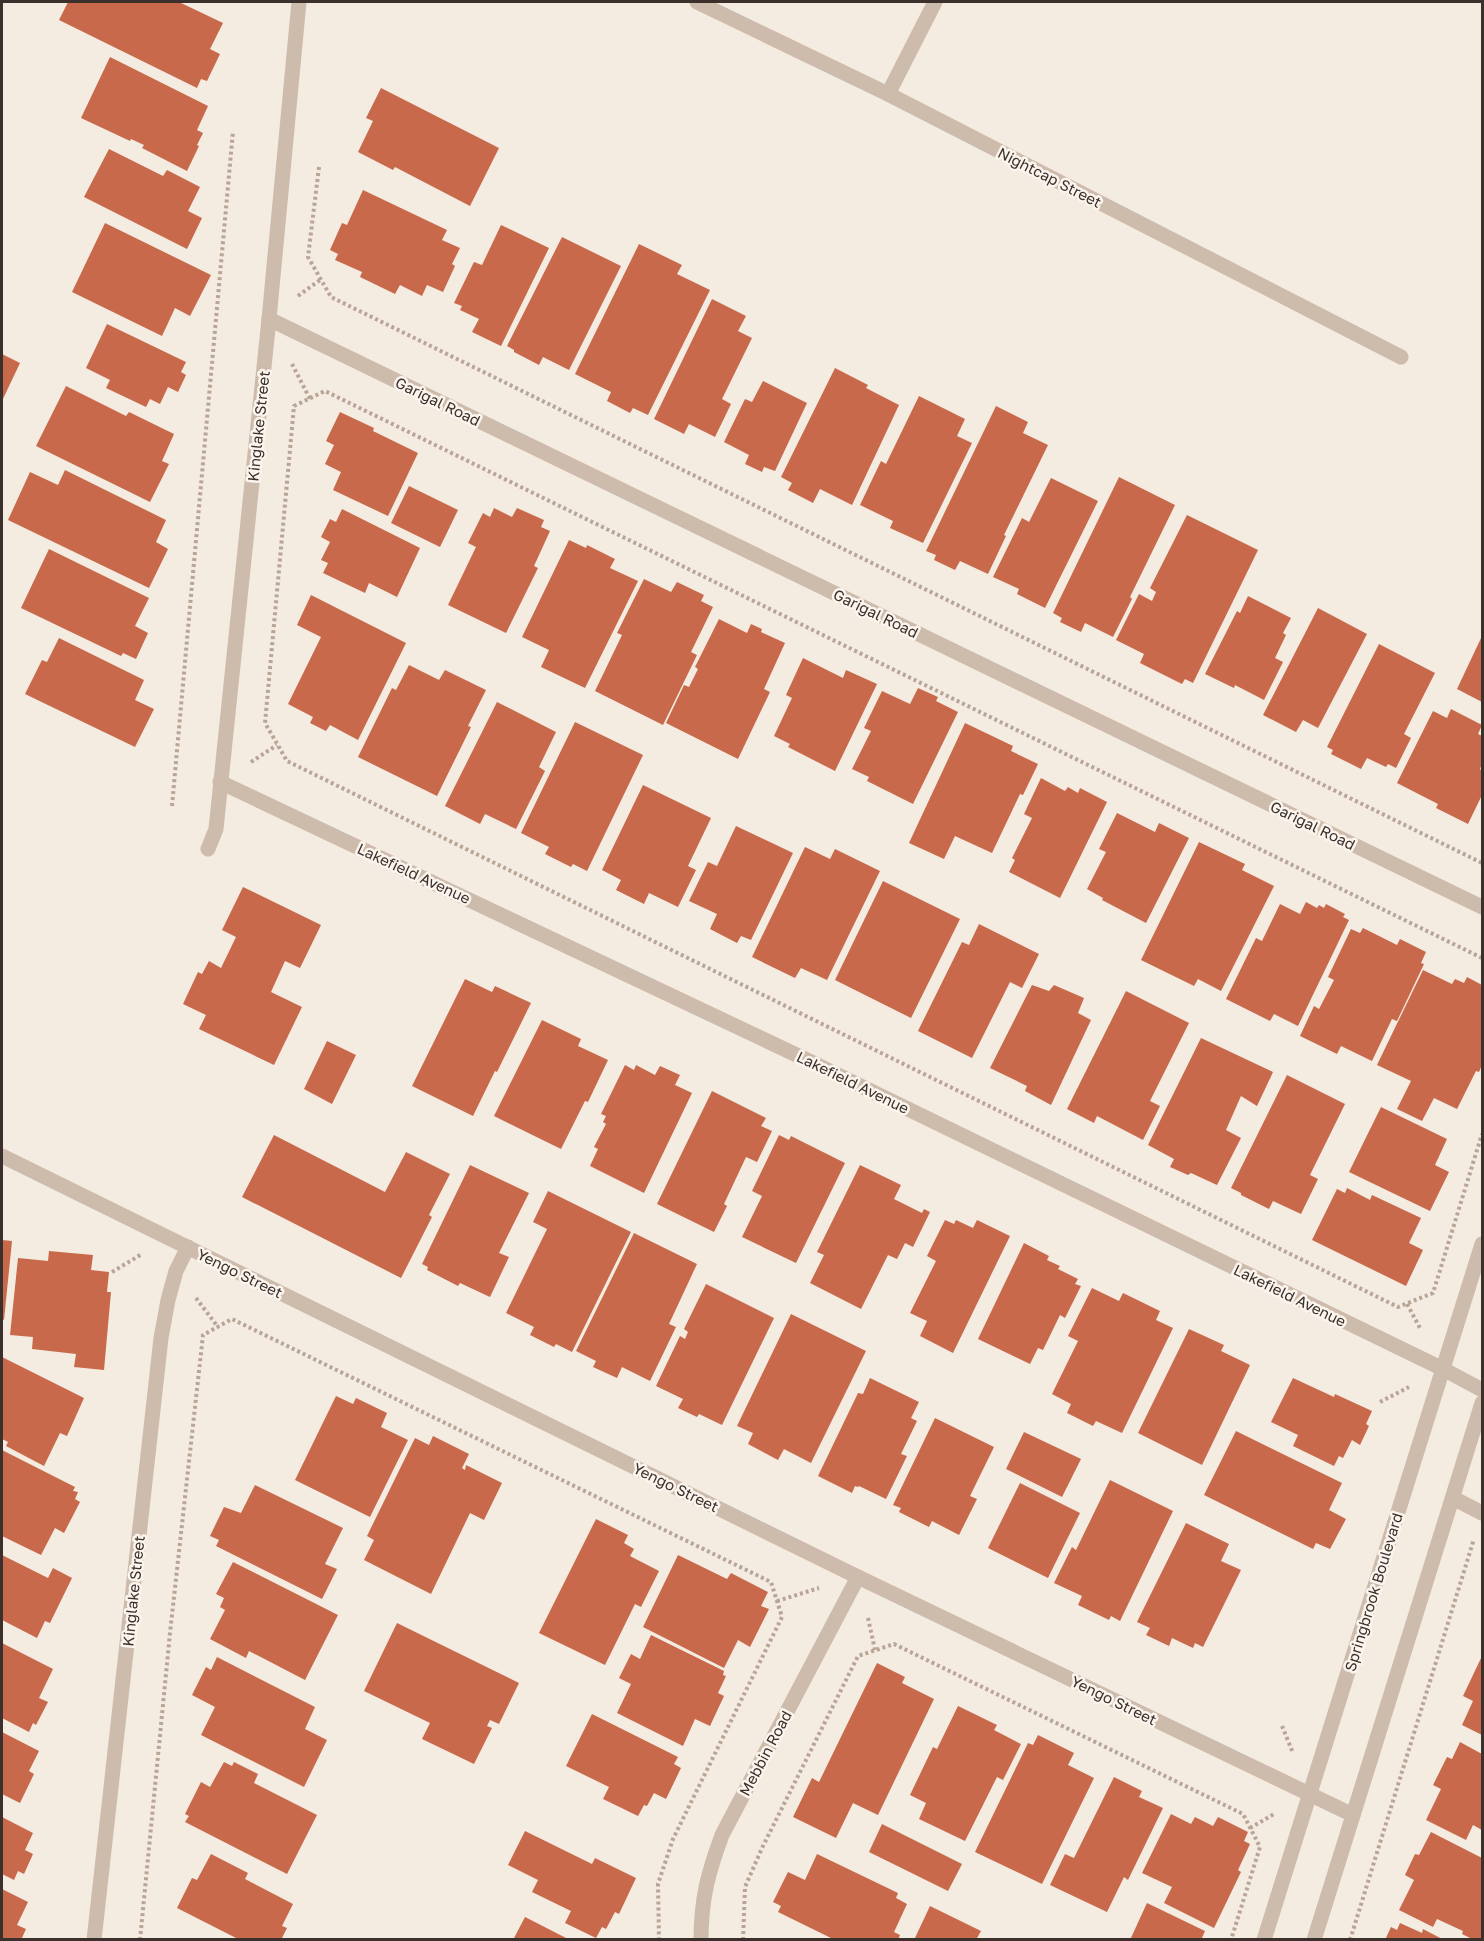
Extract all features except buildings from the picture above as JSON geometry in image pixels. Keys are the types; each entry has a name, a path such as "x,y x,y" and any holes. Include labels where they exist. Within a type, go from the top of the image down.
{"street":[{"name":"Kinglake Street","path":"208,849 216,829 269,319 298,2"},
{"name":"Nightcap Street","path":"696,2 888,94 1401,357"},
{"path":"888,94 935,2"},
{"name":"Garigal Road","path":"269,319 1482,907"},
{"name":"Lakefield Avenue","path":"220,782 814,1063 1482,1390"},
{"name":"Yengo Street","path":"2,1156 858,1577 1353,1815"},
{"name":"Springbrook Boulevard","path":"1264,1940 1482,1244"},
{"name":"Kinglake Street","path":"94,1940 161,1338 176,1271 188,1247"},
{"path":"1314,1940 1482,1403"},
{"path":"1453,1498 1482,1513"},
{"name":"Mebbin Road","path":"701,1940 701,1912 708,1874 722,1835 858,1577"}],"path":[{"path":"172,806 233,131"},
{"path":"319,167 308,257 331,297 1482,863"},
{"path":"1482,958 325,391 294,406 265,723 287,761 1398,1307 1433,1293 1482,1134"},
{"path":"140,1940 170,1633 203,1335 232,1319 771,1582 782,1617 673,1839 658,1884 659,1940"},
{"path":"1350,1940 1482,1513"},
{"path":"743,1940 745,1887 762,1848 858,1656 894,1644 1243,1814 1260,1847 1231,1940"}]}
